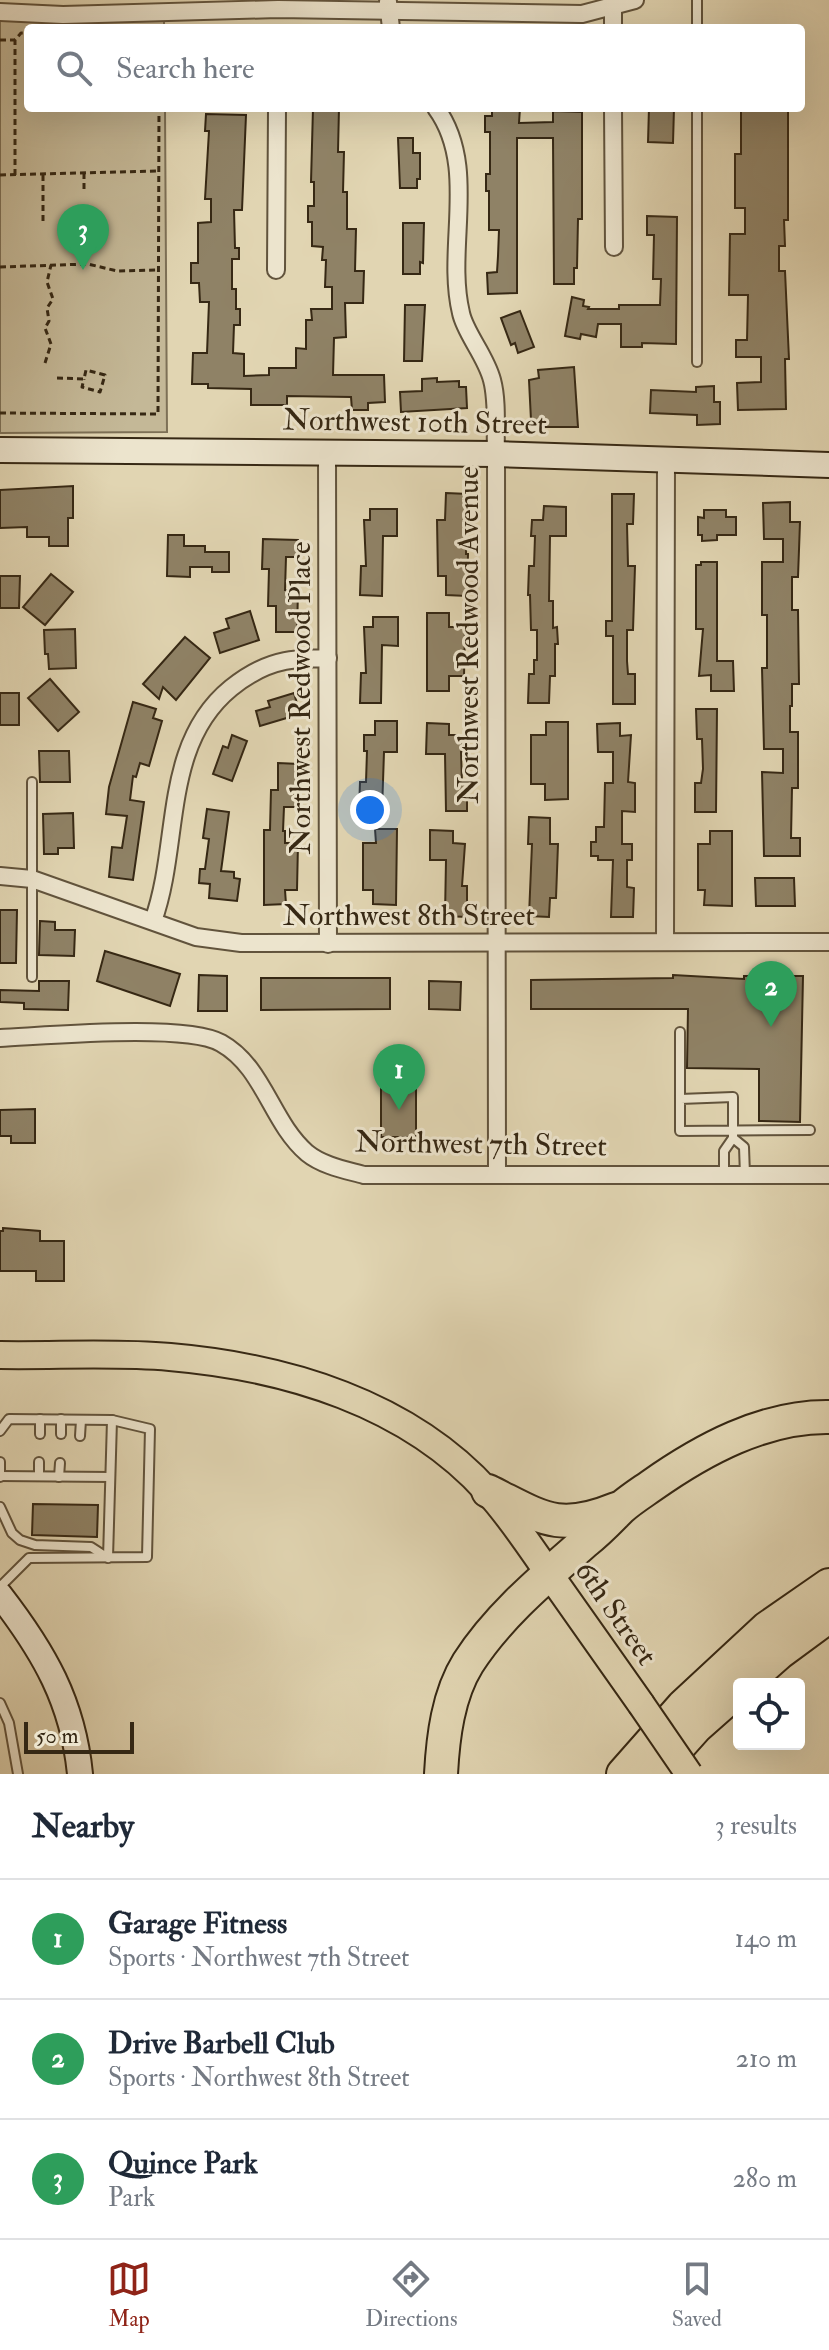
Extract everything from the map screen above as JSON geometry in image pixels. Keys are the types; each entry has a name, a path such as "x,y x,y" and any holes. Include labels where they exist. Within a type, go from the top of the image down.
{"highway":[{"path":"441,1774 449,1709 467,1664 497,1627 549,1573 623,1507 690,1459 736,1437 773,1425 829,1417"},
{"path":"488,1491 539,1516 564,1523 585,1520 623,1507"},
{"path":"623,1774 683,1706 767,1628 829,1585"},
{"path":"751,1678 829,1616"},
{"path":"757,1678 779,1653"},
{"path":"654,1774 696,1727 733,1694"},
{"path":"675,1774 733,1706"}],"main road":[{"name":"6th Street","path":"0,1355 169,1357 243,1366 320,1386 397,1419 446,1453 488,1491 689,1774"}],"street":[{"path":"0,12 63,15 388,5 582,14 635,0"},
{"path":"613,6 613,24"},
{"path":"278,9 278,24"},
{"path":"276,270 277,112"},
{"name":"Northwest Redwood Avenue","path":"439,112 445,121 457,161 457,283 461,316 480,349 493,382 496,454 497,1175"},
{"path":"613,112 614,247"},
{"name":"Northwest 10th Street","path":"0,450 496,454 829,465"},
{"name":"Northwest Redwood Place","path":"327,453 328,944"},
{"path":"665,941 666,460"},
{"path":"153,921 162,897 179,777 193,735 217,700 249,673 285,661 328,658"},
{"name":"Northwest 8th Street","path":"0,876 32,879 196,937 241,943 829,942"},
{"name":"Northwest 7th Street","path":"0,1038 116,1032 188,1035 219,1041 244,1061 266,1091 286,1129 308,1154 337,1168 364,1175 829,1175"},
{"path":"2,1599 46,1660 63,1697 73,1728 80,1774"}],"lane":[{"path":"697,0 697,24"},
{"path":"697,112 697,362"},
{"path":"32,782 32,977"},
{"path":"680,1032 680,1131 733,1134 810,1130"},
{"path":"680,1099 733,1097 733,1134 724,1151 724,1175"},
{"path":"733,1134 744,1147 745,1175"},
{"path":"0,1431 9,1419 112,1420 150,1429 147,1557 29,1558 2,1599"},
{"path":"40,1419 40,1434"},
{"path":"61,1419 61,1434"},
{"path":"80,1436 81,1420"},
{"path":"108,1558 112,1420"},
{"path":"0,1462 0,1476 110,1477"},
{"path":"39,1462 39,1476"},
{"path":"59,1477 60,1463"},
{"path":"80,1465 80,1477"},
{"path":"0,1507 12,1533 20,1540 35,1545 91,1547 108,1558"},
{"path":"0,1703 9,1723 18,1774"}],"path":[{"path":"15,175 15,40 24,33"},
{"path":"0,40 15,40"},
{"path":"0,413 158,414 159,112"},
{"path":"0,175 159,171"},
{"path":"84,173 84,192"},
{"path":"43,174 43,221"},
{"path":"0,267 88,264 117,271 159,270"},
{"path":"45,363 51,344 45,328 49,321 47,308 53,299 47,282 51,265"},
{"path":"86,370 105,375 100,392 82,387 84,379 86,370"},
{"path":"57,378 84,379"}],"shaded area":[{"path":"164,19 164,24 24,24 24,112 165,112 167,432 0,433 0,20"}],"building":[{"path":"313,112 339,112 338,152 344,152 343,192 347,192 347,229 356,229 355,271 364,271 363,303 345,303 346,337 334,338 333,375 384,375 385,402 368,403 368,410 352,410 351,397 287,396 287,405 251,405 251,389 208,388 208,384 192,384 193,353 207,353 209,302 200,302 199,283 191,283 191,263 198,263 198,223 211,222 211,199 205,199 209,131 205,131 206,114 246,115 242,210 234,210 235,248 239,248 239,259 232,259 232,289 236,289 236,309 240,309 240,325 234,325 233,353 244,354 244,376 269,375 269,368 296,368 296,348 306,349 306,320 312,320 311,309 332,309 332,287 325,287 323,247 312,246 312,222 308,222 308,206 314,206 314,182 311,182"},
{"path":"492,112 520,112 519,123 553,122 553,112 582,112 582,219 578,219 574,284 554,284 553,138 517,138 517,293 488,294 487,273 497,272 499,230 489,230 489,191 486,191 486,174 490,174 490,132 485,132 485,116 492,116"},
{"path":"649,112 674,112 673,143 648,142"},
{"path":"741,112 788,112 788,220 784,220 785,246 779,246 779,271 785,271 789,359 785,359 786,409 738,410 737,383 761,382 761,357 736,357 736,340 747,340 748,295 729,295 730,234 745,234 745,208 735,208 735,154 741,154"},
{"path":"398,138 413,138 413,153 420,153 417,188 400,188"},
{"path":"647,216 677,217 676,344 642,343 642,347 621,347 621,324 598,324 596,337 581,334 580,339 565,336 572,297 584,300 583,306 588,309 660,305 661,279 653,279 654,235 647,235"},
{"path":"403,223 424,223 420,274 403,274"},
{"path":"405,305 425,305 422,361 404,361"},
{"path":"520,311 534,347 518,353 515,343 511,345 501,318"},
{"path":"574,367 578,427 542,427 542,420 531,420 529,380 539,378 538,370"},
{"path":"437,378 437,382 459,381 459,387 466,387 467,408 401,412 400,392 422,391 422,379"},
{"path":"714,386 714,402 720,402 720,424 697,425 697,415 650,413 651,390 696,392 696,387"},
{"path":"73,486 73,518 68,518 68,546 49,546 49,537 27,537 27,527 0,528 0,490"},
{"path":"446,493 468,494 467,596 446,595 446,576 438,576 437,520 445,520"},
{"path":"612,494 634,494 633,524 627,524 628,566 635,566 633,630 627,630 627,661 628,674 635,674 635,704 613,704 613,636 606,636 606,621 612,621"},
{"path":"790,502 790,522 800,522 798,577 792,577 792,610 798,610 799,684 792,684 790,732 798,732 798,788 792,788 791,838 800,838 800,856 764,856 762,772 783,773 783,749 764,749 762,668 767,668 767,615 762,615 762,562 783,562 783,539 764,539 763,503"},
{"path":"544,506 566,507 566,536 550,536 549,601 553,601 553,628 557,627 558,644 555,644 555,676 550,676 549,703 528,703 529,674 534,674 534,660 537,660 537,630 531,630 528,595 529,566 534,566 532,520 543,520"},
{"path":"370,509 397,509 397,536 383,536 382,596 360,595 361,566 366,566 364,520 370,520"},
{"path":"704,510 726,510 726,517 736,517 736,535 717,535 717,540 702,541 702,535 698,535 698,517 704,518"},
{"path":"168,535 184,535 184,546 205,546 205,552 229,552 229,572 212,572 212,567 190,567 190,577 167,576"},
{"path":"263,539 298,540 298,557 286,557 285,590 298,590 297,632 276,632 276,606 268,606 269,569 262,569"},
{"path":"701,562 717,562 717,661 733,661 734,691 711,691 711,675 699,676 703,629 696,629 696,565 701,565"},
{"path":"51,574 73,592 45,625 23,607"},
{"path":"0,576 20,576 19,608 0,608"},
{"path":"250,611 259,640 220,653 214,633 229,628 226,619"},
{"path":"427,613 449,613 449,627 465,627 464,676 449,676 449,691 427,691"},
{"path":"373,617 398,617 398,646 382,645 381,703 360,703 361,673 366,673 364,627 373,627"},
{"path":"75,629 76,668 49,669 44,630"},
{"path":"185,637 210,658 176,700 163,687 159,699 143,684"},
{"path":"50,679 79,712 58,731 28,698"},
{"path":"0,693 19,693 19,725 0,725"},
{"path":"294,693 300,714 260,726 256,711 270,707 268,701"},
{"path":"133,702 156,709 153,718 162,721 149,766 140,763 136,777 133,776 130,800 144,802 133,880 109,877 112,847 122,848 127,816 106,814 109,787"},
{"path":"696,709 717,709 716,812 695,812 695,783 701,783 703,769 702,739 697,739"},
{"path":"375,721 397,721 397,752 384,752 382,811 359,811 360,782 366,782 364,735 375,735"},
{"path":"546,722 568,722 568,799 545,800 545,784 531,784 531,735 546,735"},
{"path":"427,723 449,724 449,735 464,735 462,782 467,781 467,811 446,811 445,754 426,754"},
{"path":"620,723 620,736 631,735 628,782 635,783 635,812 622,811 622,844 632,844 632,860 627,860 627,887 634,888 633,917 611,917 613,860 598,860 598,856 591,856 591,842 596,842 596,827 604,827 605,783 613,783 613,752 598,752 597,724"},
{"path":"232,735 247,741 232,781 213,774 223,746 228,748"},
{"path":"39,751 69,751 70,782 40,782"},
{"path":"278,763 299,764 301,773 301,791 297,790 296,807 284,807 283,831 285,843 298,843 297,890 285,890 286,904 264,905 264,830 270,830 271,790 278,790"},
{"path":"207,809 229,812 221,871 234,872 234,878 240,879 237,901 209,898 210,884 199,883 200,869 205,869 209,839 203,838"},
{"path":"73,813 74,848 58,848 58,854 44,854 43,814"},
{"path":"529,817 550,818 550,844 558,844 556,898 550,898 549,917 529,916 532,844 528,844"},
{"path":"375,829 397,829 396,905 373,904 373,890 363,890 363,843 376,843"},
{"path":"430,830 453,831 453,843 465,844 462,886 467,886 467,917 445,916 446,860 430,860"},
{"path":"710,831 732,831 732,906 704,905 705,890 698,890 698,844 710,844"},
{"path":"755,878 794,878 795,906 756,906"},
{"path":"0,910 17,910 16,963 0,963"},
{"path":"40,921 55,922 55,930 75,930 74,956 39,955"},
{"path":"105,951 180,974 170,1006 97,981"},
{"path":"199,975 227,976 227,1011 198,1011"},
{"path":"673,975 744,979 744,976 756,976 756,980 782,981 782,976 803,976 800,1122 759,1121 759,1069 687,1068 688,1009 531,1009 531,980 673,978"},
{"path":"261,978 390,978 390,1009 261,1010"},
{"path":"39,981 69,981 68,1010 24,1009 24,1003 0,1002 0,990 39,991"},
{"path":"429,981 461,982 460,1010 429,1009"},
{"path":"381,1083 416,1083 416,1137 381,1137"},
{"path":"35,1109 35,1143 11,1143 11,1136 0,1136 0,1110"},
{"path":"3,1228 40,1231 40,1241 64,1241 64,1281 36,1281 36,1271 0,1271 0,1231"},
{"path":"33,1504 98,1505 97,1537 32,1535"}],"place":[{"name":"Quince Park","path":"83,270"},
{"name":"Drive Barbell Club","path":"771,1027"},
{"name":"Garage Fitness","path":"399,1110"}]}
